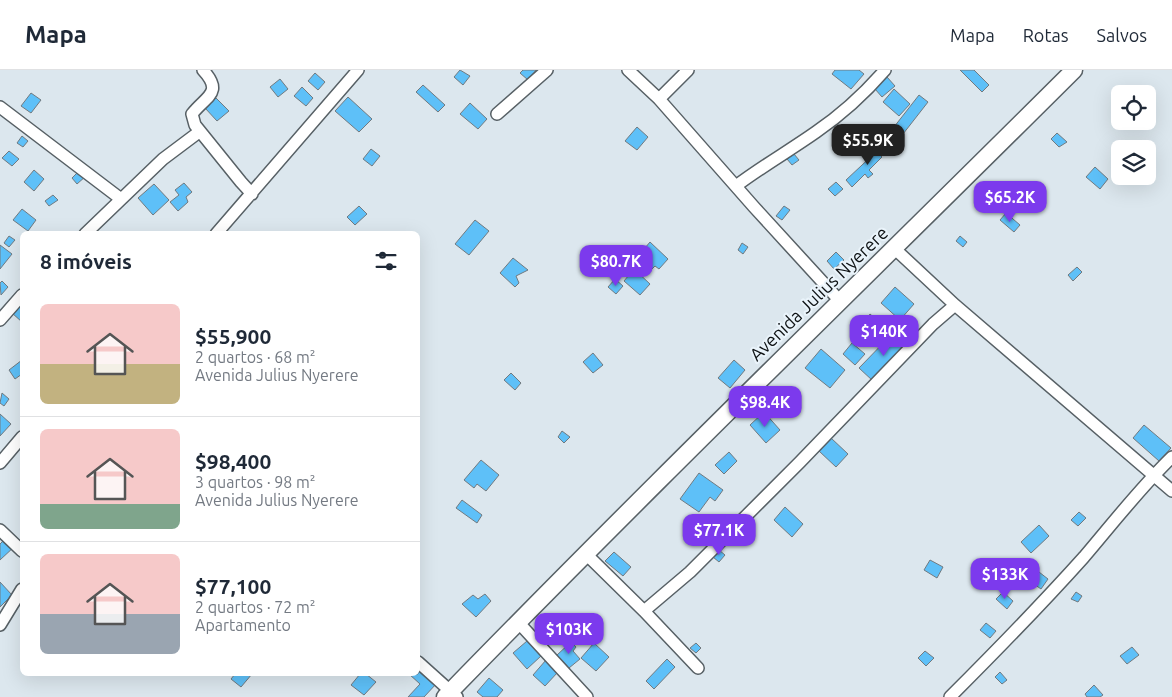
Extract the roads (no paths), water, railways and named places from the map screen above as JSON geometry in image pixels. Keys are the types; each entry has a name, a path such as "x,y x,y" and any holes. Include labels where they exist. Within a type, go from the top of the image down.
{"street":[{"path":"203,70 212,80 214,87 212,94 192,114 199,132 252,194"},
{"path":"219,231 358,70"},
{"path":"497,114 548,70"},
{"path":"628,70 659,99 840,301"},
{"path":"659,99 688,70"},
{"path":"736,186 761,167 817,131 869,89 886,70"},
{"name":"Avenida Julius Nyerere","path":"451,695 585,553 895,249 1074,70"},
{"path":"0,107 121,199"},
{"path":"88,231 163,158 199,132"},
{"path":"895,249 955,305 1172,491"},
{"path":"0,320 20,297"},
{"path":"644,611 690,572 800,462 933,324 955,305"},
{"path":"0,462 20,439"},
{"path":"950,697 1007,641 1172,457"},
{"path":"0,530 20,549"},
{"path":"585,553 698,668"},
{"path":"0,624 20,592"},
{"path":"518,622 587,697"},
{"path":"420,664 451,695"}]}
